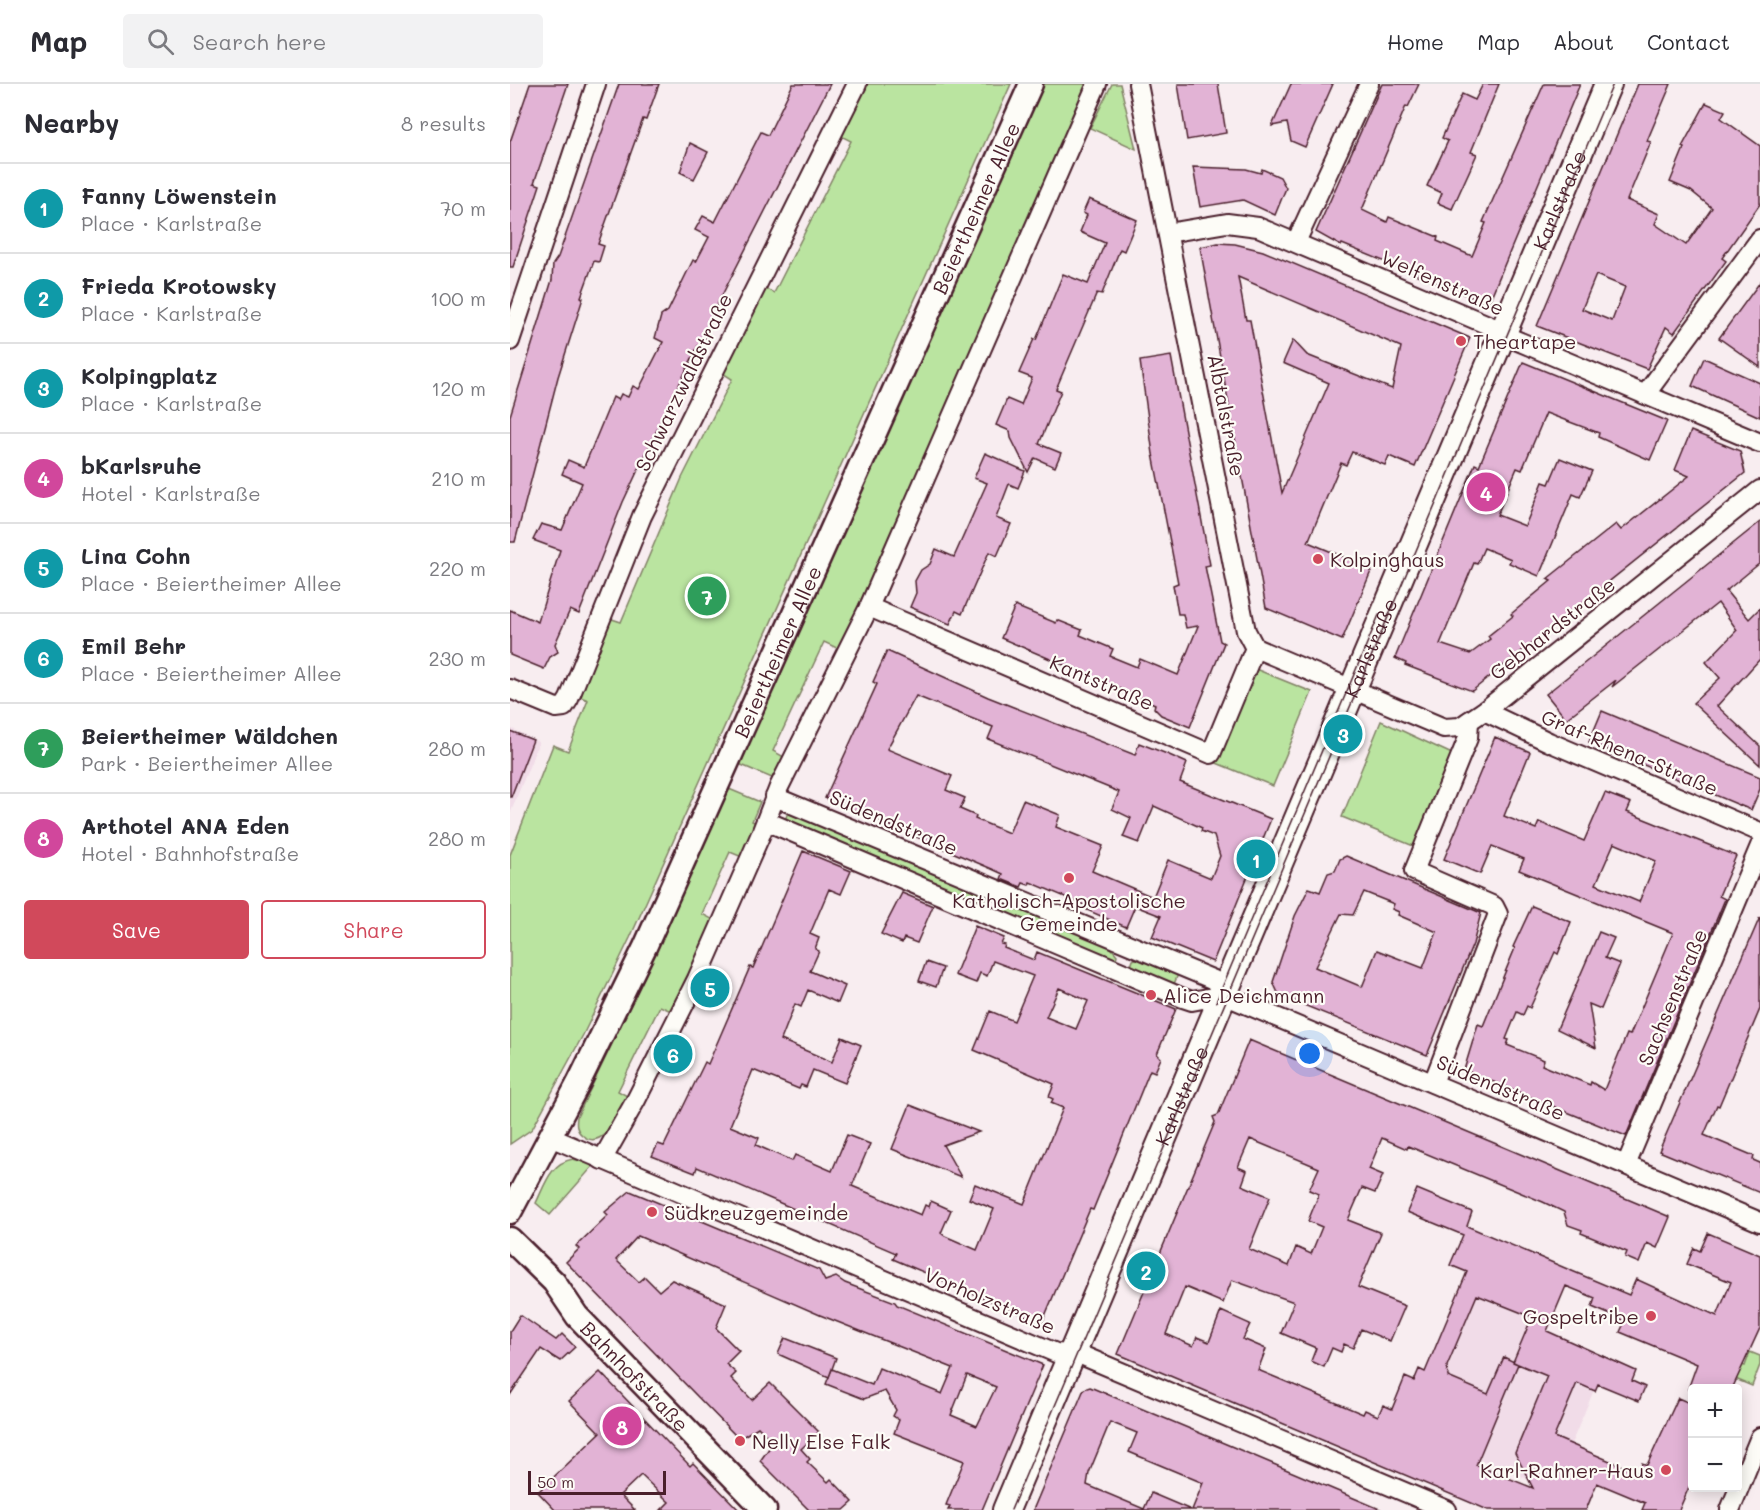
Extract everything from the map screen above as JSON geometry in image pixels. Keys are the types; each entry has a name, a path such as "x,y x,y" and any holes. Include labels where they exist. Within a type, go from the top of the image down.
{"main road":[{"name":"Karlstraße","path":"1006,1510 1608,84"}],"street":[{"path":"510,342 596,84"},
{"name":"Schwarzwaldstraße","path":"510,689 556,708 564,707 642,516 856,84"},
{"name":"Beiertheimer Allee","path":"510,1212 650,936 1031,84"},
{"path":"602,1160 636,1100 697,979 775,797 869,607 1097,84"},
{"name":"Albtalstraße","path":"1138,84 1246,631 1255,648"},
{"path":"1296,242 1369,84"},
{"name":"Welfenstraße","path":"1168,233 1227,223 1258,227 1760,443"},
{"path":"1645,394 1760,239"},
{"name":"Gebhardstraße","path":"1353,689 1444,728 1460,727 1760,490"},
{"name":"Kantstraße","path":"869,607 1211,754 1255,648"},
{"path":"1255,648 1353,689"},
{"path":"1433,1083 1497,914 1494,906 1414,871 1476,716"},
{"name":"Graf-Rhena-Straße","path":"1476,716 1549,742 1760,832"},
{"name":"Südendstraße","path":"775,797 1214,980 1224,994 1760,1222"},
{"path":"763,828 986,914 1192,1001 1224,994"},
{"name":"Sachsenstraße","path":"1626,1165 1760,846"},
{"path":"986,914 996,889"},
{"path":"1122,972 1132,946"},
{"name":"Vorholzstraße","path":"550,1137 1056,1353 1092,1359 1448,1510"},
{"name":"Bahnhofstraße","path":"510,1239 554,1282 577,1316 765,1510"},
{"path":"1730,1510 1760,1437"}],"shaded area":[{"path":"510,728 539,742 510,814"},
{"path":"1467,1272 1556,1309 1540,1348 1563,1377 1594,1390 1552,1489 1452,1448 1443,1375 1427,1368"}],"green space":[{"path":"865,84 1011,84 630,938 583,1035 532,1129 510,1144 510,855 553,745 568,751 588,700 578,696 609,618 621,622 682,478 732,379 721,372 762,287 774,293 851,141 839,135"},
{"path":"1044,84 1087,84 841,650 824,642 773,751 784,757 772,778 739,764"},
{"path":"1112,84 1120,84 1136,149 1090,128"},
{"path":"1253,668 1312,692 1273,786 1214,762"},
{"path":"1381,721 1454,755 1416,847 1342,817"},
{"path":"729,789 760,802 752,821 757,823 742,857 730,852 702,914 714,920 671,1011 660,1006 618,1091 629,1097 604,1135 597,1139 590,1139 579,1131 577,1117 658,948"},
{"path":"790,807 988,891 983,903 785,820"},
{"path":"1006,898 1104,939 1117,955 1116,959 1000,911"},
{"path":"1142,956 1179,972 1174,984 1131,966 1133,960"},
{"path":"573,1159 594,1165 550,1215 536,1203 554,1170 565,1161"},
{"path":"1750,1352 1760,1356 1760,1365 1752,1386 1733,1378 1739,1364 1745,1366"}],"building":[{"path":"530,84 568,84 534,183 540,185 513,267 510,267 510,142"},
{"path":"619,84 659,84 646,120 643,119 598,244 604,246 599,262 594,261 581,297 583,298 558,377 515,542 510,542 510,416 552,280 553,264 558,257"},
{"path":"793,84 830,84 718,303 706,331 706,340 698,346 655,434 623,502 579,614 570,610 555,644 558,652 550,657 544,669 510,655 510,610 538,622 560,550 533,540 541,524 562,530 582,483 562,474 568,460 584,467 613,397 618,400 621,394 628,397 633,386 639,389 663,342 655,338 661,316 668,311 693,260 696,262 709,237 695,230 703,216 715,222 761,132 768,135"},
{"path":"1178,84 1218,84 1226,133 1187,140"},
{"path":"1291,84 1333,84 1305,147 1291,141 1287,123 1272,126"},
{"path":"1382,84 1419,84 1408,107 1406,106 1362,210 1387,222 1389,217 1438,237 1437,241 1472,256 1486,223 1483,222 1544,84 1580,84 1488,304 1342,244 1341,246 1316,232"},
{"path":"1483,84 1499,84 1471,152 1477,154 1452,209 1438,203 1442,193 1427,186 1448,141 1442,138 1462,94 1475,100"},
{"path":"1638,84 1671,84 1647,141 1651,142 1627,200 1659,214 1655,224 1686,245 1712,208 1691,191 1670,182 1684,148 1682,147 1706,103 1725,111 1721,118 1760,146 1760,204 1722,258 1726,261 1674,333 1666,327 1647,369 1537,326","holes":["1596,275 1625,287 1612,321 1582,309"]},
{"path":"690,143 708,152 694,179 680,172"},
{"path":"1193,167 1246,169 1261,173 1262,169 1280,177 1286,188 1275,215 1243,200 1200,207"},
{"path":"1089,199 1137,220 1124,251 1120,249 1102,294 1097,293 1056,389 1061,391 1039,444 1061,453 1055,467 1035,458 1028,472 1011,438 1010,431 996,425 1007,399 1021,405 1032,378 1019,373 1034,339 1036,340 1063,274 1088,284 1105,243 1080,232 1087,215 1083,213"},
{"path":"1218,243 1235,244 1263,251 1470,338 1415,467 1389,456 1385,465 1352,452 1346,465 1341,463 1308,542 1372,569 1342,640 1266,608 1200,247","holes":["1238,277 1401,347 1392,389 1307,355 1293,340 1283,363 1329,383 1282,493 1250,320 1246,320"]},
{"path":"1760,282 1760,367 1719,338"},
{"path":"1171,356 1210,565 1205,566 1220,641 1224,643 1190,727 1161,715 1154,708 1155,704 1001,638 1015,606 1056,623 1057,620 1082,630 1080,635 1113,649 1110,656 1137,667 1140,659 1178,675 1198,626 1186,628 1183,614 1178,614 1173,585 1178,583 1153,454 1140,361"},
{"path":"1704,358 1760,383 1760,417 1692,386"},
{"path":"1523,362 1667,421 1650,460 1598,437 1599,433 1546,413 1522,470 1517,468 1497,515 1525,526 1543,482 1549,484 1560,458 1592,471 1580,497 1573,494 1539,576 1509,563 1511,559 1484,548 1477,564 1474,563 1440,644 1470,654 1490,639 1488,636 1513,616 1511,614 1551,581 1547,579 1616,524 1621,530 1689,476 1675,470 1691,431 1740,451 1745,473 1472,691 1405,665 1406,663 1395,658 1475,464 1479,466"},
{"path":"985,453 1025,471 1018,488 1009,484 996,518 1011,524 997,556 989,552 962,614 956,611 950,624 910,607 916,593 915,581 921,570 930,564 936,549 954,557 987,483 974,478"},
{"path":"1760,522 1760,563 1726,591 1749,619 1760,608 1760,659 1717,706 1760,746 1760,765 1693,703 1720,678 1706,662 1737,630 1718,603 1612,687 1616,680 1566,719 1546,694"},
{"path":"887,651 988,697 1135,755 1139,743 1167,754 1187,763 1180,782 1271,819 1213,962 1152,937 1161,916 1135,906 1126,927 1087,910 1089,907 1030,882 1029,885 1023,883 1021,887 1001,879 1003,874 825,798 877,684 873,682","holes":["916,696 993,727 988,739 1119,792 1112,809 1131,818 1123,837 1139,843 1154,806 1214,836 1220,856 1211,878 1168,860 1153,897 1092,871 1103,846 1056,827 1060,815 1023,800 1009,833 975,819 976,816 960,809 965,798 946,790 952,776 887,749"]},
{"path":"1602,711 1760,777 1760,789 1751,810 1589,742"},
{"path":"510,731 533,740 511,797 510,797"},
{"path":"1495,737 1530,752 1504,816 1536,829 1539,822 1584,841 1605,793 1631,803 1627,812 1736,856 1719,896 1725,899 1626,1136 1464,1070 1478,1024 1483,1026 1515,948 1513,947 1532,906 1571,922 1558,954 1555,952 1530,1008 1527,1006 1523,1015 1517,1012 1506,1039 1509,1040 1507,1045 1544,1060 1542,1065 1590,1085 1591,1082 1604,1090 1673,933 1519,870 1524,859 1492,846 1480,874 1444,859","holes":["1614,843 1656,861 1639,902 1596,884"]},
{"path":"803,851 851,871 841,894 829,889 810,934 819,938 815,949 819,951 810,971 845,986 838,1003 808,990 801,1007 795,1004 781,1040 832,1062 842,1037 861,1045 845,1083 813,1070 806,1087 801,1085 799,1089 753,1070 730,1126 759,1138 756,1145 792,1161 795,1155 832,1171 847,1135 870,1144 852,1186 921,1215 925,1205 929,1207 931,1201 951,1210 941,1233 977,1250 994,1209 969,1199 975,1184 1024,1204 1063,1108 1051,1103 1053,1099 1049,1097 1054,1084 974,1050 990,1011 1014,1021 1033,976 993,961 987,976 980,973 976,983 955,975 975,926 1004,938 1001,944 1005,945 1004,948 1034,960 1037,952 1176,1009 1157,1054 1161,1058 1155,1072 1150,1070 1093,1210 1090,1209 1042,1323 893,1259 896,1253 697,1167 695,1173 652,1156 658,1144 664,1146 705,1062 708,1064 750,967 753,968","holes":["1059,988 1088,1001 1076,1029 1046,1017"]},
{"path":"1346,856 1481,913 1473,944 1427,1055 1279,995 1273,982 1295,916 1309,888 1320,892 1328,873 1335,871 1340,859","holes":["1364,892 1394,904 1392,909 1399,912 1398,915 1437,932 1423,968 1377,950 1362,987 1315,967 1341,914 1353,915"]},
{"path":"902,893 933,906 917,943 904,938 902,943 881,934"},
{"path":"1760,917 1760,1009 1719,1106 1717,1105 1704,1135 1754,1156 1753,1160 1760,1163 1760,1193 1659,1151"},
{"path":"1599,932 1614,938 1605,958 1620,964 1601,1009 1589,1004 1596,1048 1557,1029"},
{"path":"926,962 943,968 936,987 919,981"},
{"path":"1249,1040 1670,1217 1657,1248 1647,1243 1639,1263 1625,1257 1627,1252 1581,1233 1582,1230 1568,1225 1564,1212 1408,1146 1407,1149 1382,1138 1369,1169 1383,1175 1375,1193 1362,1188 1348,1220 1381,1233 1358,1287 1405,1306 1390,1341 1361,1329 1353,1348 1344,1344 1341,1352 1332,1348 1324,1367 1311,1361 1316,1348 1281,1333 1294,1302 1232,1280 1223,1303 1185,1287 1166,1334 1193,1346 1197,1337 1209,1342 1221,1311 1250,1324 1243,1339 1266,1349 1258,1370 1363,1414 1365,1410 1378,1416 1383,1405 1392,1409 1405,1377 1414,1381 1419,1369 1425,1372 1467,1272 1450,1265 1463,1235 1407,1212 1417,1189 1472,1212 1467,1226 1572,1271 1629,1295 1636,1279 1717,1316 1731,1282 1687,1264 1694,1248 1700,1251 1708,1233 1760,1255 1760,1328 1734,1384 1690,1384 1697,1364 1620,1332 1625,1321 1592,1307 1595,1298 1566,1286 1547,1331 1636,1371 1632,1381 1645,1387 1639,1401 1598,1384 1595,1391 1577,1383 1554,1437 1638,1473 1642,1463 1647,1465 1678,1398 1688,1402 1688,1489 1679,1510 1642,1510 1645,1503 1597,1483 1586,1510 1488,1510 1118,1354 1215,1122 1213,1117 1218,1115","holes":["1250,1139 1319,1168 1309,1190 1319,1194 1308,1221 1322,1227 1311,1254 1296,1247 1289,1266 1249,1249 1270,1197 1242,1185 1247,1171 1238,1167","1477,1295 1532,1317 1513,1362 1504,1357 1488,1394 1448,1377 1447,1366","1518,1364 1547,1376 1515,1453 1533,1488 1476,1465"]},
{"path":"910,1105 979,1132 943,1145 961,1177 892,1149"},
{"path":"630,1191 819,1270 825,1281 836,1277 845,1283 1043,1365 982,1510 948,1510 950,1506 946,1505 964,1461 894,1433 899,1420 893,1416 896,1410 885,1391 864,1399 826,1384 832,1369 872,1385 879,1368 942,1394 953,1368 820,1315 638,1236 616,1260 639,1282 645,1277 659,1291 672,1280 726,1304 716,1328 739,1351 726,1364 736,1373 731,1378 752,1400 770,1383 819,1432 801,1449 810,1459 807,1462 828,1482 831,1479 853,1502 844,1510 809,1510 760,1461 770,1447 769,1438 758,1427 739,1439 566,1262 579,1249 576,1246 608,1215 605,1212","holes":["967,1375 996,1387 977,1426 951,1415"]},
{"path":"520,1315 556,1340 562,1334 575,1347 560,1361 541,1349 510,1395 510,1331"},
{"path":"785,1338 836,1358 829,1377 778,1354"},
{"path":"600,1372 690,1466 693,1463 739,1510 661,1510 669,1502 641,1475 620,1495 635,1510 555,1510 538,1492 600,1433 569,1401"},
{"path":"1090,1387 1382,1510 1192,1510 1203,1483 1129,1452 1137,1433 1110,1422 1089,1473 1087,1485 1144,1509 1151,1493 1191,1510 1033,1510 1084,1389"}],"tram line":[{"path":"1011,1510 1613,84"},
{"path":"1216,1002 1379,615"}],"place":[{"name":"Theartape","path":"1461,341"},
{"name":"bKarlsruhe","path":"1486,492"},
{"name":"Kolpinghaus","path":"1318,559"},
{"name":"Beiertheimer Wäldchen","path":"707,596"},
{"name":"Kolpingplatz","path":"1343,734"},
{"name":"Fanny Löwenstein","path":"1256,859"},
{"name":"Katholisch-Apostolische Gemeinde","path":"1069,878"},
{"name":"Lina Cohn","path":"710,988"},
{"name":"Alice Deichmann","path":"1151,995"},
{"name":"Emil Behr","path":"673,1054"},
{"name":"Südkreuzgemeinde","path":"652,1212"},
{"name":"Frieda Krotowsky","path":"1146,1271"},
{"name":"Gospeltribe","path":"1651,1316"},
{"name":"Arthotel ANA Eden","path":"622,1426"},
{"name":"Nelly Else Falk","path":"740,1441"},
{"name":"Karl-Rahner-Haus","path":"1666,1470"}]}
